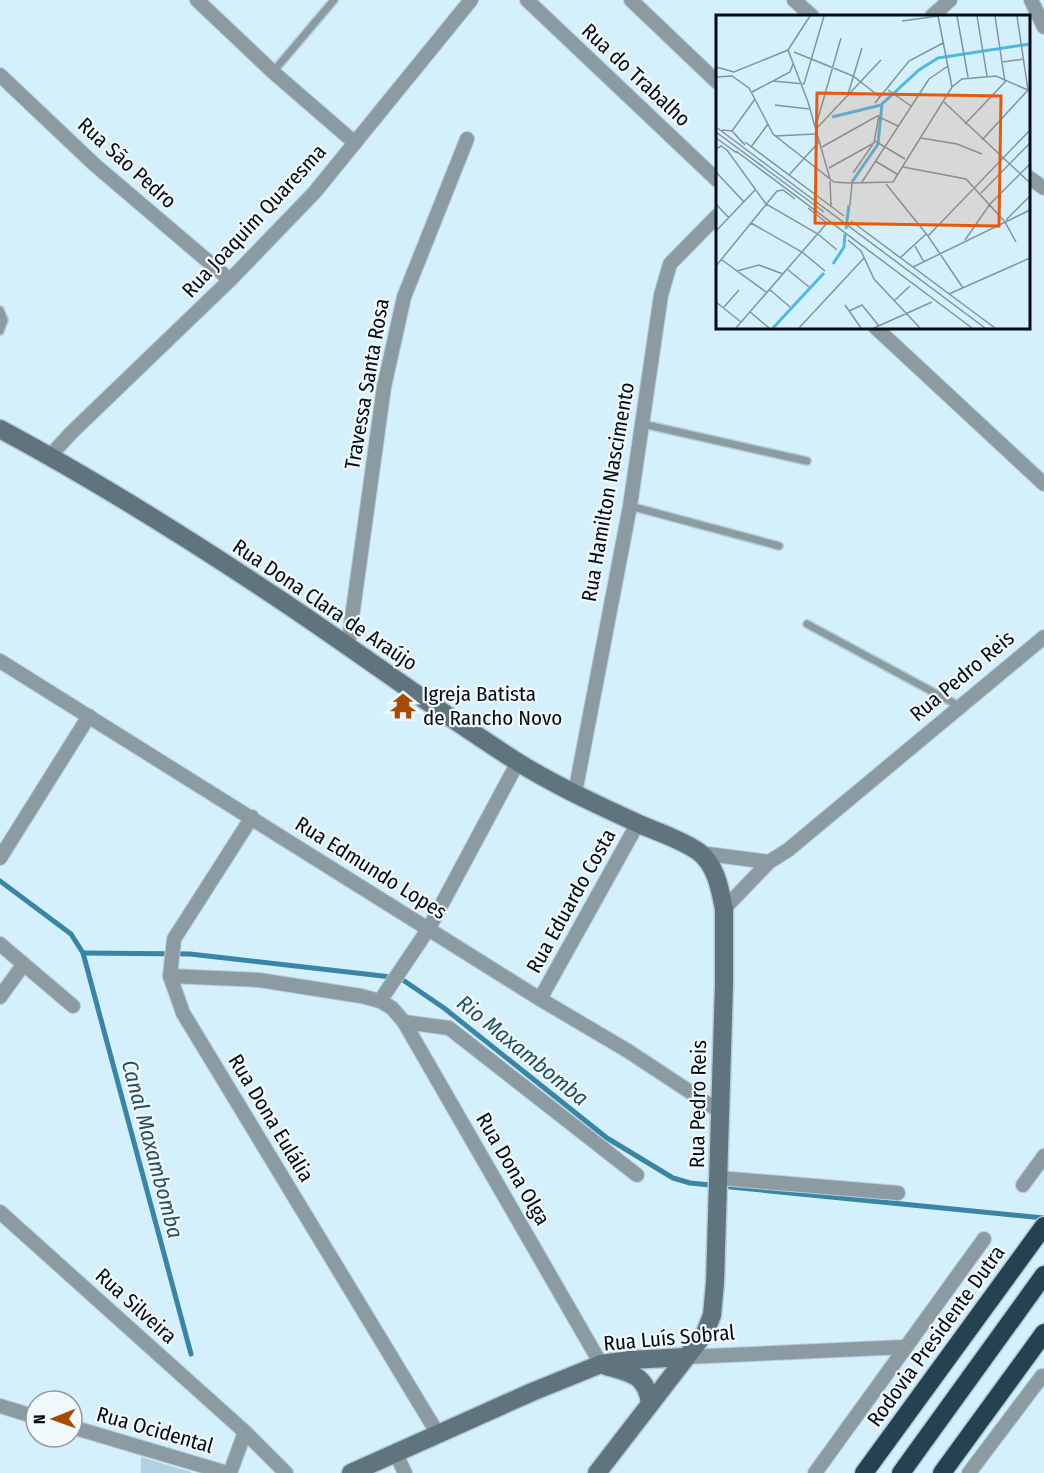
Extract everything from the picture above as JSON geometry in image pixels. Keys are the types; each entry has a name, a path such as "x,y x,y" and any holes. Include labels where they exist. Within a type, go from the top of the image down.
{"highway":[{"name":"Rodovia Presidente Dutra","path":"864,1473 1044,1226"},
{"path":"901,1473 1044,1275"},
{"path":"942,1473 1044,1334"}],"main road":[{"name":"Rua Dona Clara de Araújo","path":"0,429 50,456 211,555 518,762 575,793 700,853"},
{"path":"700,853 717,880 724,909"},
{"name":"Rua Pedro Reis","path":"597,1473 709,1326 712,1315 719,1180 724,909"},
{"name":"Rua Luís Sobral","path":"351,1473 532,1392 601,1364 686,1357"},
{"path":"601,1364 629,1372 639,1378 645,1385 650,1404"}],"street":[{"path":"197,0 273,72 355,143"},
{"name":"Rua Joaquim Quaresma","path":"50,456 230,280 314,193 471,0"},
{"name":"Rua do Trabalho","path":"527,0 716,179"},
{"path":"631,0 716,81"},
{"path":"794,0 811,15"},
{"path":"933,15 950,0"},
{"path":"1031,0 1044,27"},
{"name":"Rua São Pedro","path":"0,75 95,165 230,280"},
{"name":"Travessa Santa Rosa","path":"348,646 384,387 392,345 404,297 467,139"},
{"path":"1029,178 1044,188"},
{"name":"Rua Hamilton Nascimento","path":"575,793 630,506 661,295 670,264 716,217"},
{"path":"876,328 1044,484"},
{"name":"Rua Pedro Reis","path":"724,909 769,862 788,850 1044,637"},
{"name":"Rua Edmundo Lopes","path":"0,661 540,999 628,1051 719,1111"},
{"path":"2,854 89,716"},
{"path":"380,1001 429,928 518,762"},
{"name":"Rua Dona Eulália","path":"252,817 174,939 170,972 183,1013 438,1434"},
{"name":"Rua Eduardo Costa","path":"540,999 638,823"},
{"path":"700,853 769,862"},
{"path":"0,944 73,1006"},
{"path":"0,997 23,965"},
{"name":"Rua Dona Olga","path":"170,972 259,980 328,990 380,1001 392,1008 404,1022 601,1364"},
{"path":"404,1022 449,1028 637,1175"},
{"path":"1023,1185 1044,1156"},
{"path":"719,1180 898,1193"},
{"name":"Rua Silveira","path":"0,1212 245,1432 286,1473"},
{"path":"0,1226 21,1232"},
{"path":"815,1473 984,1239"},
{"name":"Rua Luís Sobral","path":"686,1357 904,1347"},
{"path":"969,1473 1043,1376"},
{"path":"0,1406 24,1413"},
{"name":"Rua Ocidental","path":"84,1431 228,1473"},
{"path":"228,1473 245,1432"},
{"path":"396,1454 405,1473"}],"lane":[{"path":"273,72 333,0"},
{"path":"0,310 4,320 0,331"},
{"path":"643,424 807,460"},
{"path":"630,506 779,546"},
{"path":"807,624 961,706"}],"building":[{"path":"141,1457 191,1472 191,1473 141,1473"}],"waterway":[{"name":"Canal Maxambomba","path":"0,881 71,934 83,953 191,1354"},
{"name":"Rio Maxambomba","path":"83,953 190,954 400,978 444,1008 607,1138 673,1178 690,1183 1044,1218"}],"place":[{"name":"Igreja Batista de Rancho Novo","path":"403,706"}]}
